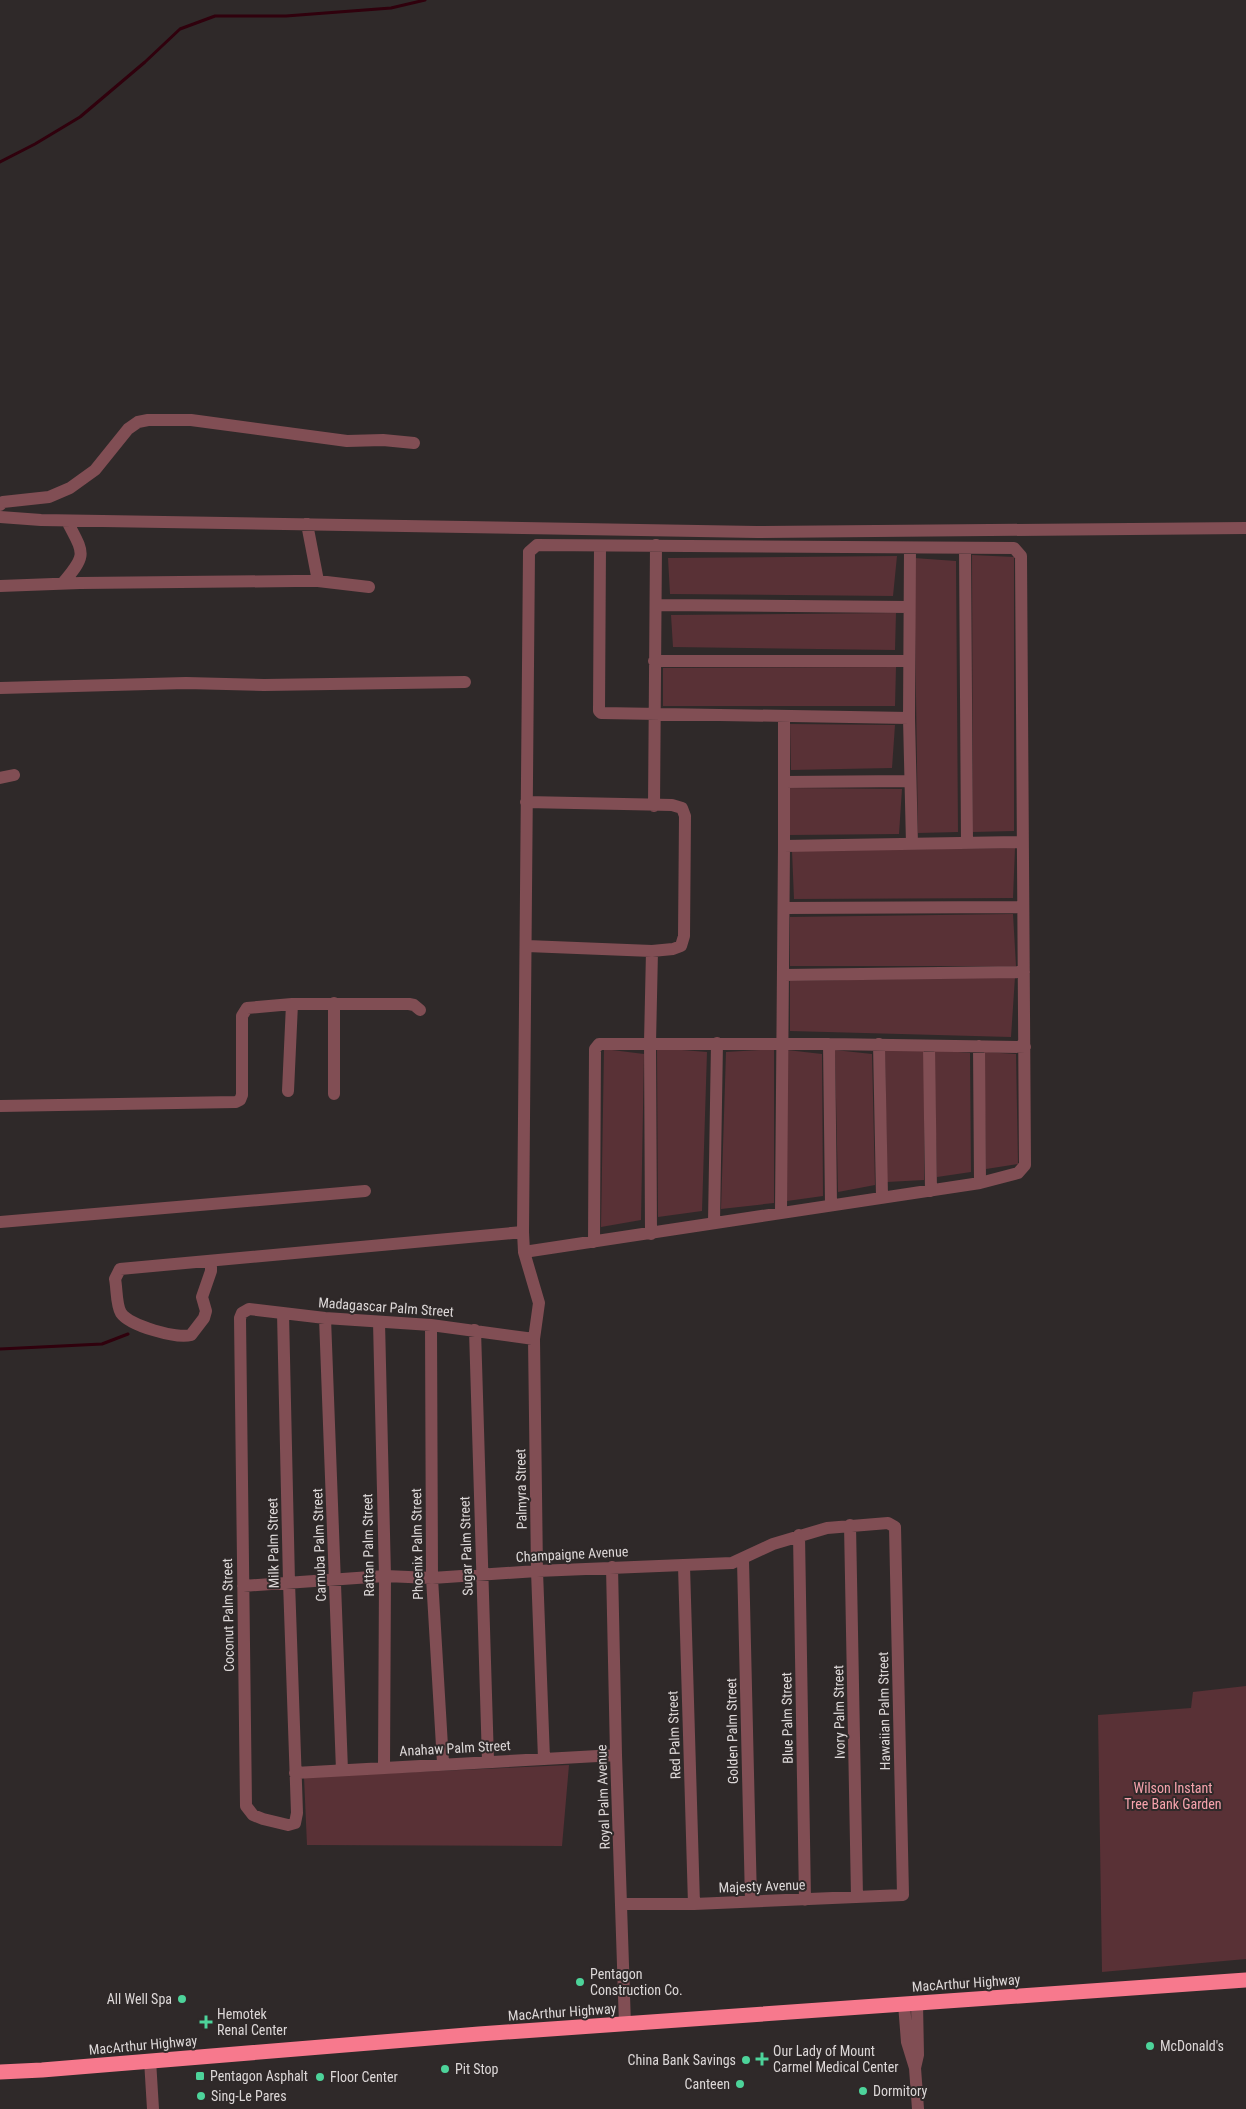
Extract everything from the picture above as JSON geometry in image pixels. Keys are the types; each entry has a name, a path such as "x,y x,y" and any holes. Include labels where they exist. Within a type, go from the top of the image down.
{"highway":[{"name":"MacArthur Highway","path":"0,2072 1246,1980"}],"street":[{"path":"0,505 3,502 49,497 70,488 95,470 128,430 138,422 148,420 191,420 347,441 383,440 414,443"},
{"path":"0,516 67,520 757,532 1246,528"},
{"path":"62,584 79,565 82,552 67,520"},
{"path":"307,524 318,581"},
{"name":"Palmyra Street","path":"524,1252 651,1234 714,1222 882,1196 980,1183 1018,1173 1026,1165 1021,556 1014,548 537,545 529,552 523,1232 524,1252 539,1303 534,1339 537,1571 544,1759"},
{"path":"654,806 653,715 656,545"},
{"path":"600,546 599,711 605,714 909,718"},
{"path":"910,548 909,718 912,844"},
{"path":"965,548 966,843"},
{"path":"0,586 318,581 369,587"},
{"path":"656,605 909,607"},
{"path":"654,660 909,661"},
{"path":"0,688 186,683 273,685 465,682"},
{"path":"781,1212 784,716"},
{"path":"0,778 14,775"},
{"path":"784,782 910,781"},
{"path":"526,802 672,805 682,808 685,816 684,936 681,946 674,949 652,951 527,946"},
{"path":"784,846 1022,842"},
{"path":"784,908 1023,907"},
{"path":"651,1234 650,1043 652,951"},
{"path":"783,974 1024,972"},
{"path":"334,1003 334,1094"},
{"path":"0,1106 236,1102 240,1100 242,1095 243,1012 247,1008 292,1004 402,1003 414,1005 420,1010"},
{"path":"288,1091 292,1004"},
{"path":"714,1222 718,1043"},
{"path":"594,1242 595,1049 600,1044 880,1044 1024,1047"},
{"path":"829,1044 831,1205"},
{"path":"880,1044 882,1196"},
{"path":"929,1046 931,1190"},
{"path":"979,1046 980,1183"},
{"path":"0,1222 364,1191"},
{"path":"211,1262 202,1297 206,1311 204,1318 191,1334 183,1336 148,1328 129,1320 121,1312 115,1278 120,1270 523,1232"},
{"name":"Madagascar Palm Street","path":"240,1318 242,1313 249,1309 325,1318 431,1325 534,1339"},
{"name":"Milk Palm Street","path":"283,1313 295,1773"},
{"name":"Coconut Palm Street","path":"240,1318 246,1806 253,1815 288,1825 295,1823 297,1813 295,1773"},
{"name":"Carnuba Palm Street","path":"325,1318 342,1770"},
{"name":"Rattan Palm Street","path":"379,1322 385,1576 384,1767"},
{"name":"Phoenix Palm Street","path":"431,1325 432,1578 442,1763"},
{"name":"Sugar Palm Street","path":"475,1330 488,1761"},
{"name":"Champaigne Avenue","path":"243,1586 385,1576 432,1578 612,1567 732,1564 773,1544 827,1528 888,1523 895,1527"},
{"name":"Ivory Palm Street","path":"850,1525 857,1897"},
{"name":"Hawaiian Palm Street","path":"895,1527 903,1895"},
{"name":"Blue Palm Street","path":"799,1536 805,1900"},
{"name":"Golden Palm Street","path":"742,1560 751,1902"},
{"name":"Red Palm Street","path":"684,1566 694,1904"},
{"name":"Royal Palm Avenue","path":"612,1567 625,2025"},
{"name":"Anahaw Palm Street","path":"295,1773 442,1763 616,1755"},
{"name":"Majesty Avenue","path":"622,1904 694,1904 903,1895"},
{"path":"910,2004 912,2042 918,2055 915,2068 918,2109"},
{"path":"150,2060 153,2109"}],"green space":[{"path":"972,555 1014,557 1014,831 973,832"},
{"path":"897,556 893,596 670,594 668,558"},
{"path":"914,558 956,561 958,832 918,833"},
{"path":"896,613 895,650 673,647 671,615"},
{"path":"896,667 895,706 663,706 663,668"},
{"path":"790,724 895,725 892,768 791,770"},
{"path":"789,788 902,789 899,834 790,835"},
{"path":"1015,848 1013,898 794,899 792,851"},
{"path":"1013,914 1016,966 790,966 790,917"},
{"path":"1015,977 1011,1037 790,1031 790,981"},
{"path":"657,1048 707,1052 702,1211 658,1217"},
{"path":"604,1049 644,1054 641,1220 601,1227"},
{"path":"774,1049 774,1203 721,1209 726,1052"},
{"path":"885,1049 924,1051 924,1180 887,1182"},
{"path":"787,1050 822,1054 823,1196 787,1201"},
{"path":"835,1050 872,1054 875,1185 838,1192"},
{"path":"934,1050 970,1053 971,1172 937,1177"},
{"path":"984,1052 1016,1054 1018,1164 986,1169"},
{"name":"Wilson Instant Tree Bank Garden","path":"1246,1686 1246,1959 1102,1972 1098,1715 1191,1708 1193,1692"},
{"path":"569,1765 562,1846 307,1845 304,1777"}],"waterway":[{"path":"0,162 80,117 145,62 180,29 215,16 286,16 391,8 425,0"},
{"path":"0,1349 102,1344 128,1334"}],"place":[{"name":"Pentagon Construction Co.","path":"580,1982"},
{"name":"All Well Spa","path":"182,1999"},
{"name":"Hemotek Renal Center","path":"206,2022"},
{"name":"McDonald's","path":"1150,2046"},
{"name":"Our Lady of Mount Carmel Medical Center","path":"762,2059"},
{"name":"China Bank Savings","path":"746,2060"},
{"name":"Pit Stop","path":"445,2069"},
{"name":"Pentagon Asphalt","path":"200,2076"},
{"name":"Floor Center","path":"320,2077"},
{"name":"Canteen","path":"740,2084"},
{"name":"Dormitory","path":"863,2091"},
{"name":"Sing-Le Pares","path":"201,2096"}]}
